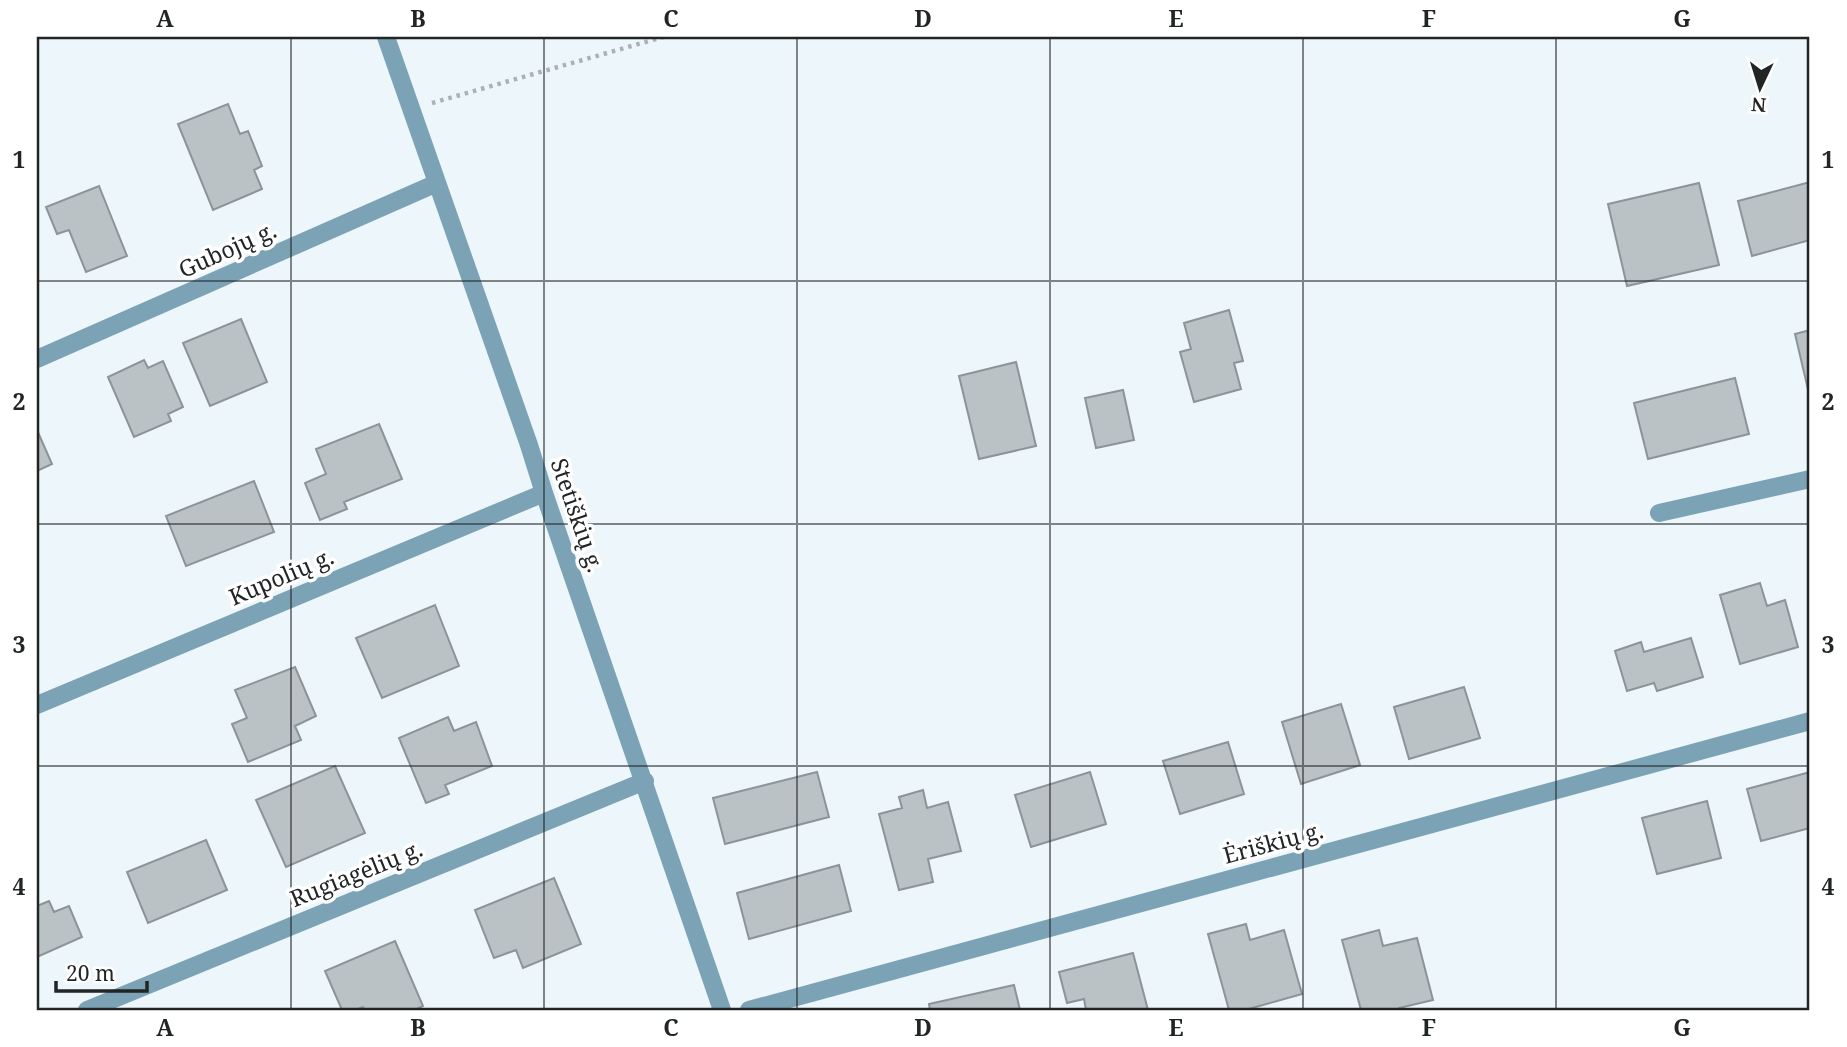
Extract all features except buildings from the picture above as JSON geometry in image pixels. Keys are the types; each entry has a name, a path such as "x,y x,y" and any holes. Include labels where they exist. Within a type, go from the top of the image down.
{"street":[{"name":"Stetiškių g.","path":"386,37 722,1010"},
{"name":"Gubojų g.","path":"37,359 437,183"},
{"path":"1659,513 1810,479"},
{"name":"Kupolių g.","path":"37,705 544,493"},
{"name":"Ėriškių g.","path":"749,1010 1810,721"},
{"name":"Rugiagėlių g.","path":"87,1010 645,781"}],"path":[{"path":"412,109 663,37"}]}
